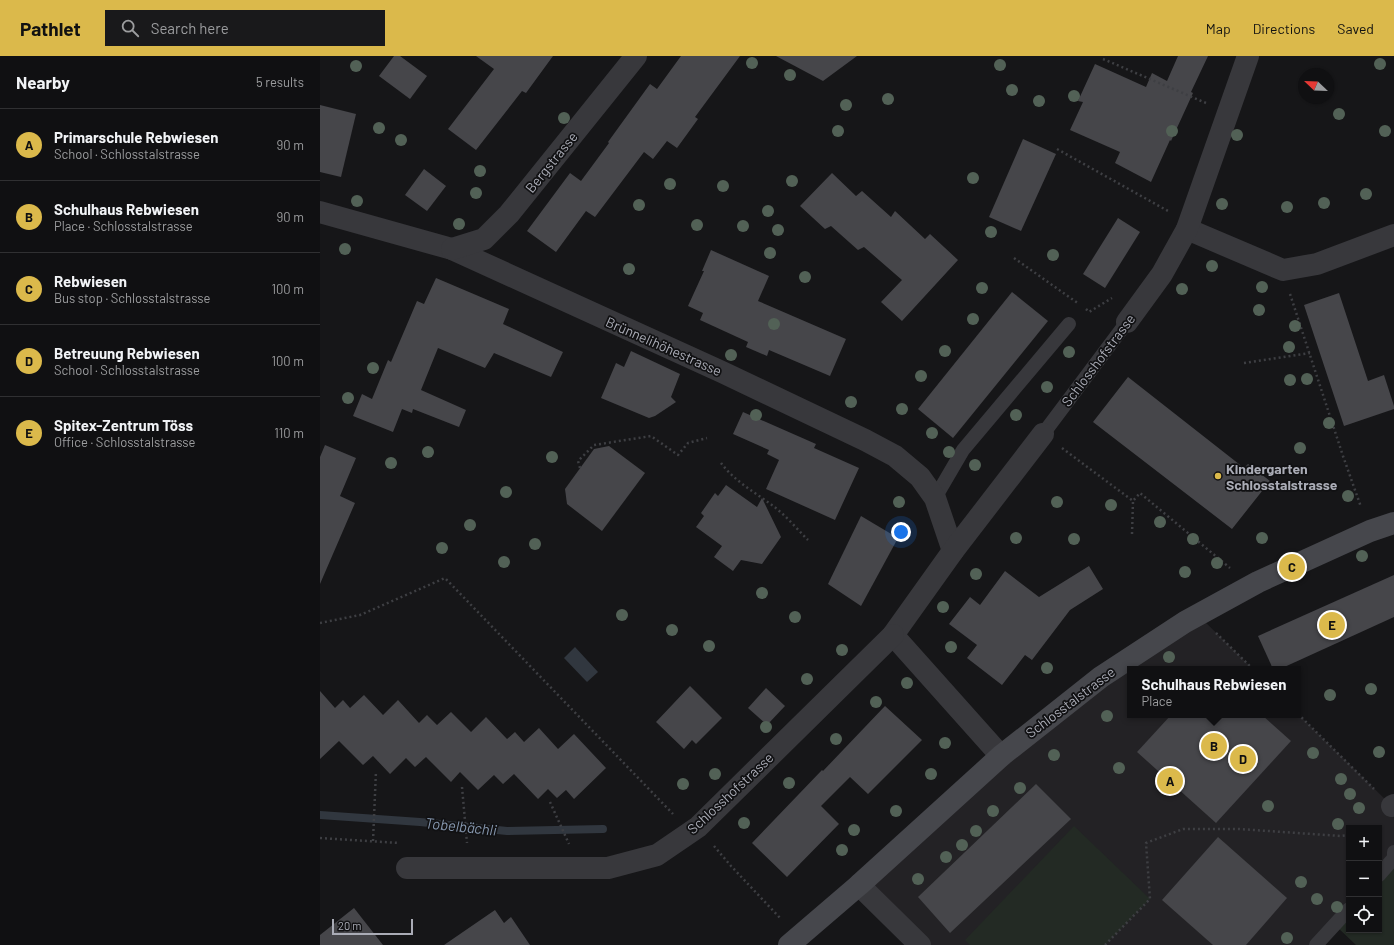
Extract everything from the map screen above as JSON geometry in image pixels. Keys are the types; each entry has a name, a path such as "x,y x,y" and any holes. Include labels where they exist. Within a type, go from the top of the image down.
{"main road":[{"name":"Schlosstalstrasse","path":"789,945 859,885 1001,756 1101,677 1185,622 1258,582 1370,531 1394,523"}],"street":[{"name":"Bergstrasse","path":"452,249 484,239 509,214 636,56"},
{"name":"Schlosshofstrasse","path":"1127,322 1162,274 1187,229 1248,56"},
{"name":"Brünnelihöhestrasse","path":"320,212 452,249 722,372 865,440 895,456 920,477 935,498 953,551"},
{"path":"1187,229 1283,270 1317,264 1394,235"},
{"name":"Schlosshofstrasse","path":"407,868 608,868 657,855 698,827 893,635 953,551 1043,434"},
{"path":"893,635 1001,756"},
{"path":"859,885 920,945"}],"lane":[{"name":"Schlosshofstrasse","path":"1043,434 1127,322"},
{"path":"935,498 963,450 1069,324"},
{"path":"1382,872 1394,858 1394,852"},
{"path":"1316,945 1346,912"}],"path":[{"path":"1104,59 1206,103 1201,116 1223,126"},
{"path":"1057,149 1171,213"},
{"path":"1014,258 1090,312 1113,298"},
{"path":"1283,270 1362,510"},
{"path":"1244,363 1310,353"},
{"path":"1043,434 1133,501"},
{"path":"580,468 578,461 594,444 650,436 678,456 688,443 707,438"},
{"path":"721,463 726,470 747,488 778,510 808,540"},
{"path":"1132,534 1133,501 1140,493 1231,569"},
{"path":"320,623 360,615 445,578 690,832"},
{"path":"1216,633 1250,666"},
{"path":"1301,717 1393,810"},
{"path":"373,841 376,771"},
{"path":"462,787 467,848"},
{"path":"550,802 569,844"},
{"path":"1106,945 1150,899 1146,843 1183,829 1239,829 1346,835"},
{"path":"731,866 783,920"}],"shaded area":[{"path":"1198,615 1250,666 1133,666"},
{"path":"575,647 598,672 587,682 564,658"},
{"path":"1127,670 1127,718 1301,717 1392,806 1394,819 1394,852 1382,870 1382,825 1346,825 1346,912 1316,945 920,945 859,885 906,843"},
{"path":"1074,826 1150,899 1105,945 970,945 965,940"},
{"path":"1394,852 1394,945 1356,945 1335,925 1346,912 1346,933 1382,933 1382,870"}],"building":[{"path":"394,56 400,56 427,76 410,99 379,76"},
{"path":"476,56 553,56 526,93 522,91 476,150 448,129 494,69"},
{"path":"681,56 740,56 695,117 698,119 677,148 667,141 653,159 644,152 595,217 586,211 556,252 527,231 570,173 581,181 650,84 657,89"},
{"path":"776,56 857,56 823,81"},
{"path":"1178,56 1208,56 1191,92 1193,93 1151,182 1115,163 1120,152 1070,130 1083,102 1078,101 1095,64 1146,87 1152,73 1167,81"},
{"path":"320,105 356,114 341,177 320,172"},
{"path":"1023,139 1056,154 1021,231 989,217"},
{"path":"424,169 446,186 427,211 405,195"},
{"path":"832,173 856,196 862,191 891,217 895,211 925,239 930,234 958,260 902,321 881,302 902,280 864,247 858,250 831,226 825,229 800,206"},
{"path":"1118,218 1140,232 1105,288 1083,274"},
{"path":"711,250 769,276 758,301 846,339 830,376 769,350 767,356 746,347 748,342 700,320 703,313 688,306 704,271 702,271"},
{"path":"436,278 509,309 503,324 563,352 551,377 494,353 485,368 438,348 421,390 466,410 459,427 413,409 412,413 402,409 393,432 353,416 362,394 372,399 388,360 391,362 417,301 424,304"},
{"path":"1012,292 1048,321 953,438 918,409"},
{"path":"1339,293 1368,381 1384,375 1394,406 1394,409 1344,426 1304,305"},
{"path":"631,351 680,374 671,397 676,402 655,416 649,418 601,398 616,363 624,367"},
{"path":"1128,377 1244,468 1248,464 1270,481 1232,529 1093,422"},
{"path":"743,412 816,444 814,448 859,468 835,520 766,489 779,460 767,454 769,450 733,434"},
{"path":"325,445 356,458 340,496 355,503 320,584 320,457"},
{"path":"609,446 645,473 602,531 567,504 565,489 594,449"},
{"path":"726,485 757,507 762,498 781,537 762,564 741,560 733,571 714,557 722,546 696,527 704,516 701,513 715,493 718,496"},
{"path":"861,516 898,538 861,606 828,584"},
{"path":"1089,566 1103,589 1070,610 1032,660 1025,655 1002,685 967,658 977,645 949,624 970,597 980,605 1005,571 1039,597"},
{"path":"1394,575 1394,617 1287,666 1272,666 1258,636"},
{"path":"690,686 722,718 696,744 692,740 684,749 656,722"},
{"path":"766,688 785,706 767,725 748,708"},
{"path":"320,691 335,708 343,700 350,708 364,695 383,715 398,700 419,723 427,715 437,725 451,712 471,732 486,717 507,739 515,732 524,742 539,728 558,749 574,734 606,768 574,799 566,790 557,798 548,789 538,799 514,774 503,784 494,775 478,790 460,772 451,782 426,757 415,767 406,758 390,774 373,756 363,765 339,741 320,759"},
{"path":"885,706 922,740 868,794 850,777 821,806 839,824 787,877 752,843"},
{"path":"1168,718 1265,718 1291,741 1216,823 1137,752"},
{"path":"1036,784 1071,819 950,933 918,897"},
{"path":"1218,837 1287,898 1246,945 1213,945 1162,900"},
{"path":"354,908 383,945 320,945 320,935"},
{"path":"495,910 504,923 511,917 530,945 444,945"}],"waterway":[{"name":"Tobelbächli","path":"320,815 420,822 507,831 603,829"}],"place":[{"name":"Kindergarten Schlosstalstrasse","path":"1218,476"},
{"name":"Rebwiesen","path":"1292,567"},
{"name":"Spitex-Zentrum Töss","path":"1332,625"},
{"name":"Schulhaus Rebwiesen","path":"1214,746"},
{"name":"Betreuung Rebwiesen","path":"1243,759"},
{"name":"Primarschule Rebwiesen","path":"1170,781"}]}
